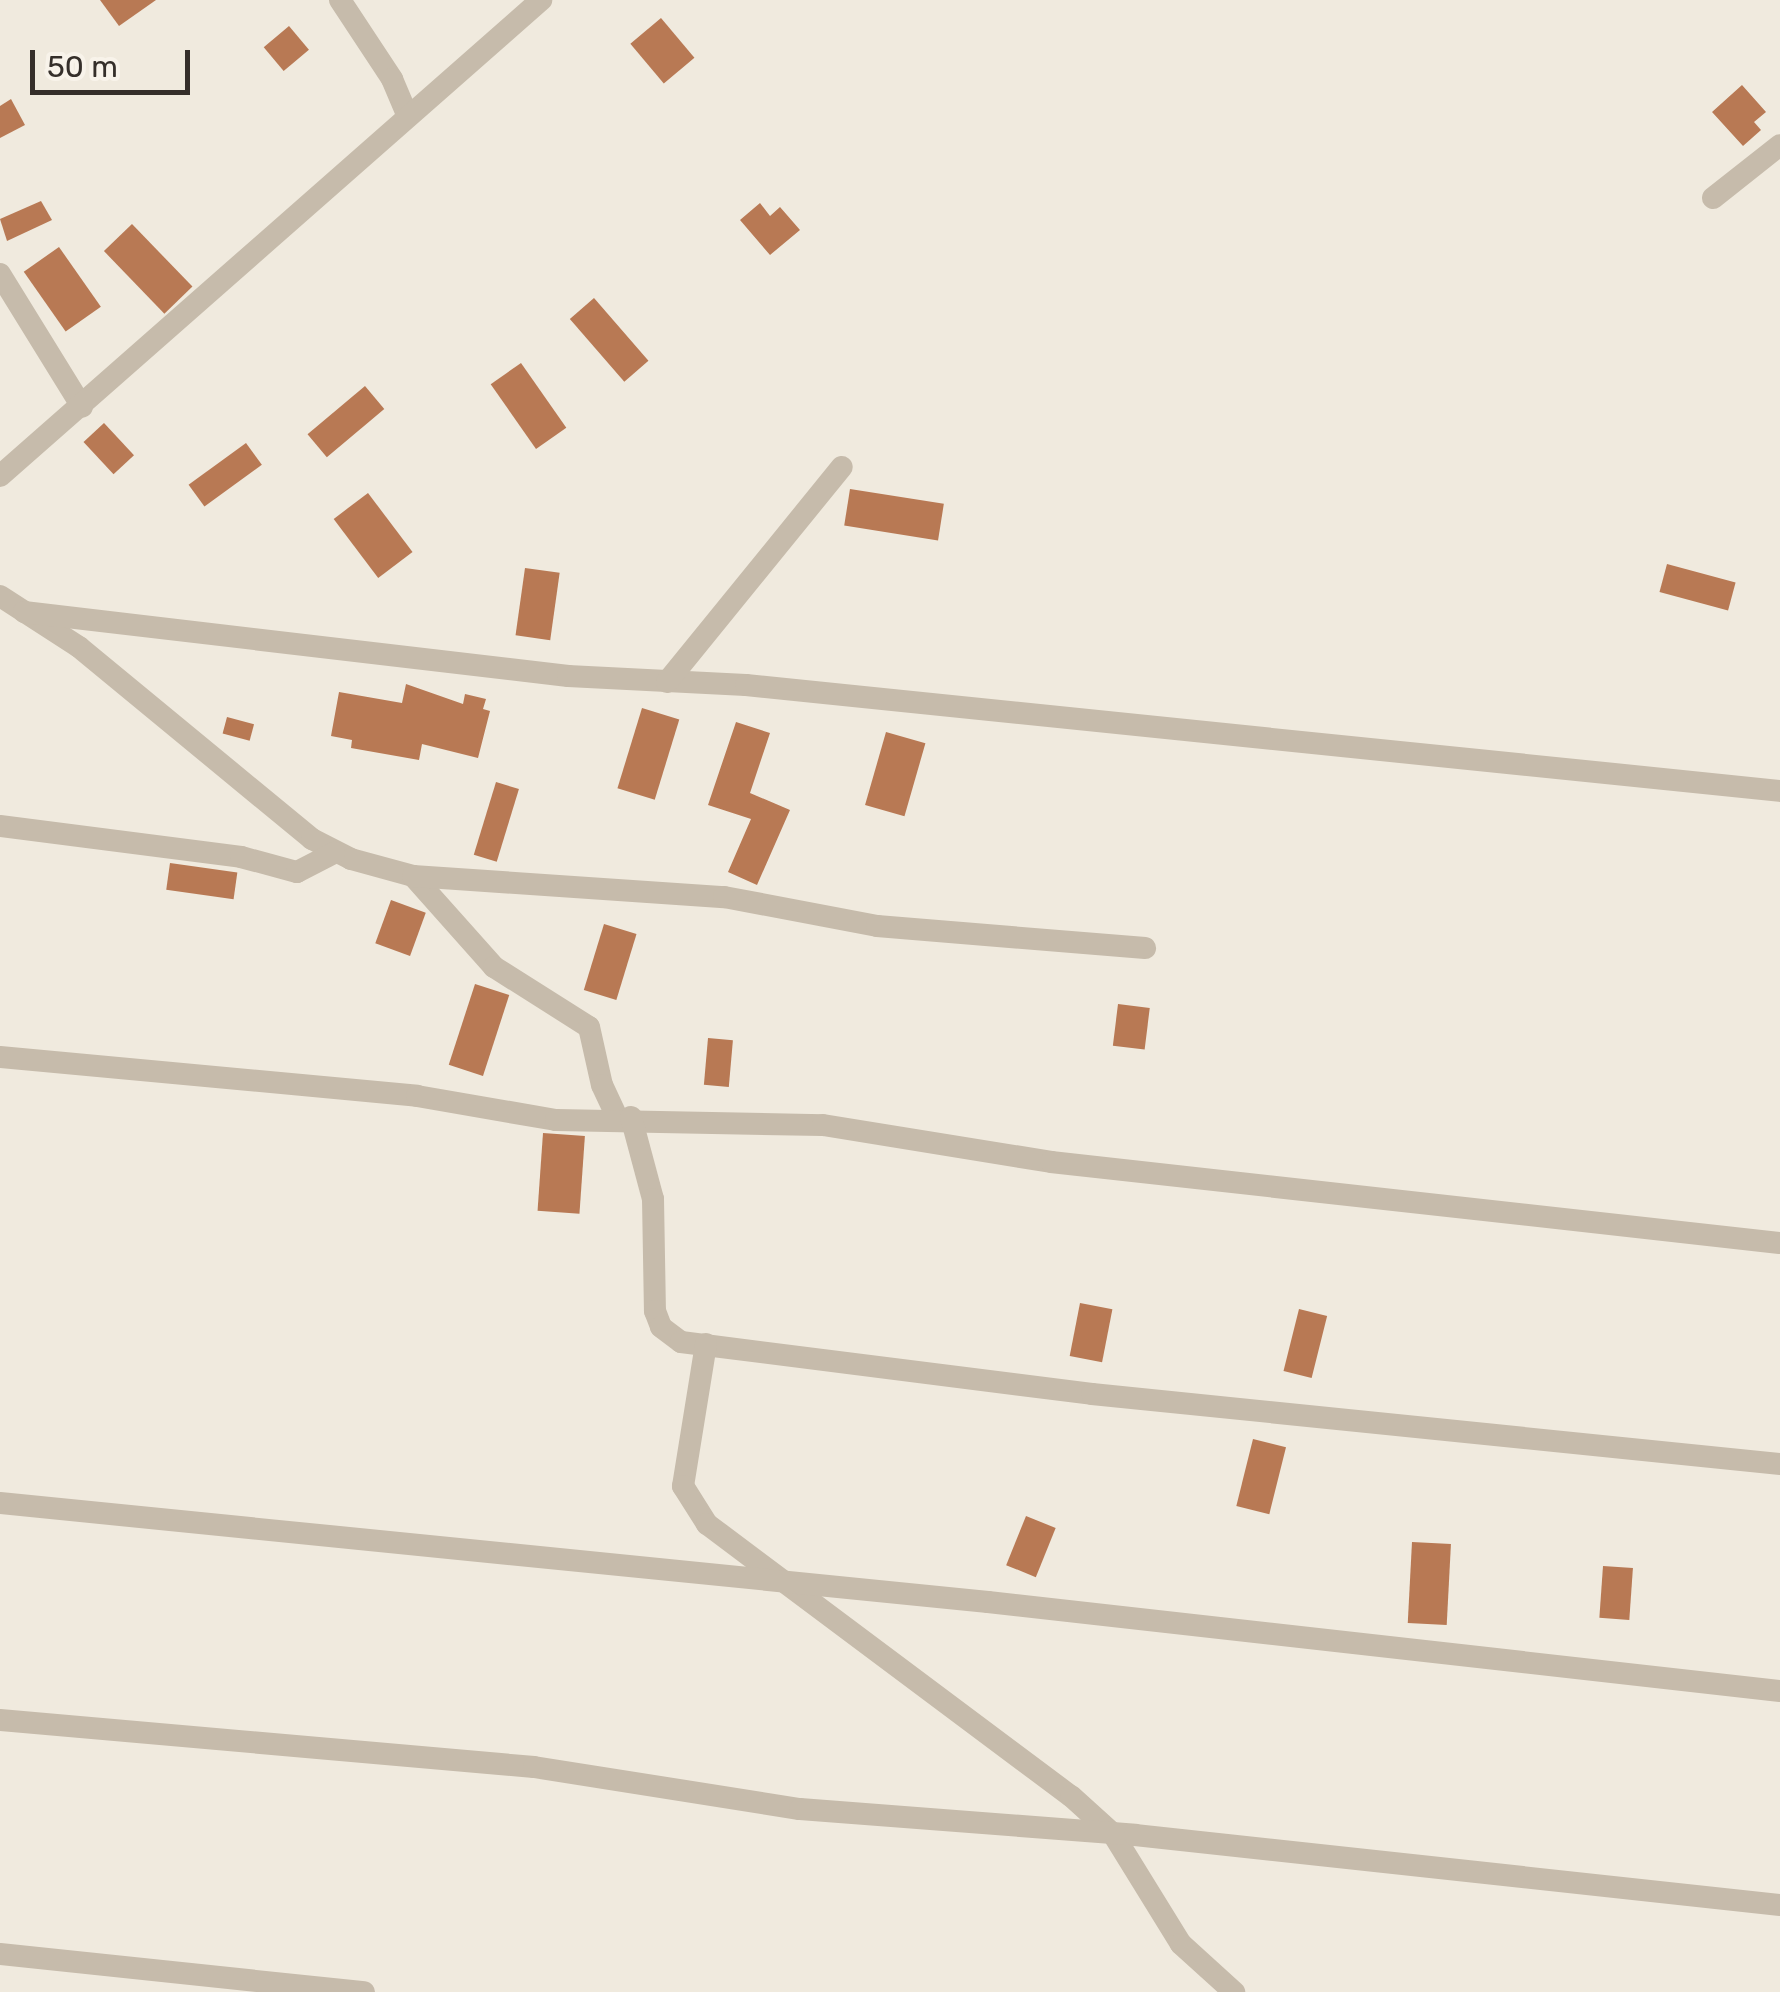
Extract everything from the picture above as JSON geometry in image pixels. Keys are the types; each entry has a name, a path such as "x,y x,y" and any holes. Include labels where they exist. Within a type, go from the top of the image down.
{"street":[{"path":"340,0 392,79 406,114"},
{"path":"0,476 345,179 406,114 541,0"},
{"path":"1713,198 1780,145"},
{"path":"0,274 82,407"},
{"path":"667,682 842,467"},
{"path":"0,596 78,647 334,852 413,876 724,897 877,926 1145,948"},
{"path":"24,612 667,682 1780,791"},
{"path":"0,826 242,857 296,872 334,852"},
{"path":"413,876 494,968 589,1027 602,1085 624,1117 653,1199 655,1311 670,1337 993,1384 1780,1464"},
{"path":"0,1056 416,1096 556,1120 624,1117 733,1127 822,1125 1051,1162 1780,1243"},
{"path":"706,1344 684,1486 707,1524 1113,1834 1182,1944 1234,1992"},
{"path":"0,1503 779,1581 1780,1691"},
{"path":"0,1720 534,1767 800,1809 1113,1834 1780,1905"},
{"path":"0,1954 364,1992"}],"building":[{"path":"100,0 156,0 119,26"},
{"path":"661,18 694,58 664,84 630,44"},
{"path":"289,26 309,50 284,71 264,47"},
{"path":"1742,85 1766,112 1754,122 1761,130 1743,146 1712,112"},
{"path":"11,99 25,125 0,138 0,106"},
{"path":"41,201 52,220 7,241 0,219"},
{"path":"760,203 770,216 780,207 800,230 770,255 740,220"},
{"path":"132,224 192,287 164,314 104,251"},
{"path":"59,247 101,307 66,331 24,272"},
{"path":"594,298 648,361 624,382 570,319"},
{"path":"521,363 566,428 536,449 491,384"},
{"path":"365,386 384,409 327,457 308,434"},
{"path":"104,423 134,455 114,474 84,442"},
{"path":"246,443 262,465 204,507 189,485"},
{"path":"850,489 944,504 938,540 844,526"},
{"path":"368,493 413,552 378,578 334,519"},
{"path":"1667,564 1736,582 1728,610 1659,592"},
{"path":"525,568 560,573 550,640 516,635"},
{"path":"406,684 463,704 465,694 486,699 483,709 490,711 478,758 422,744 419,760 351,748 352,740 331,736 339,692 402,703"},
{"path":"642,708 679,719 655,800 617,788"},
{"path":"227,717 254,724 250,741 223,733"},
{"path":"736,722 770,733 750,793 790,810 757,885 728,872 751,819 708,805"},
{"path":"886,732 925,743 904,816 865,805"},
{"path":"496,782 519,789 497,862 474,855"},
{"path":"170,863 237,872 234,899 166,890"},
{"path":"391,900 426,913 410,956 375,943"},
{"path":"604,924 637,934 616,1000 584,990"},
{"path":"475,984 509,995 483,1076 449,1065"},
{"path":"1118,1004 1150,1008 1145,1050 1113,1046"},
{"path":"708,1038 733,1040 729,1087 704,1085"},
{"path":"543,1133 585,1136 579,1214 538,1211"},
{"path":"1080,1303 1112,1309 1102,1362 1070,1356"},
{"path":"1299,1309 1327,1316 1312,1378 1284,1371"},
{"path":"1253,1439 1286,1447 1269,1514 1236,1506"},
{"path":"1026,1516 1056,1528 1036,1577 1006,1565"},
{"path":"1412,1542 1451,1544 1447,1625 1408,1623"},
{"path":"1603,1566 1633,1568 1629,1620 1599,1618"}]}
